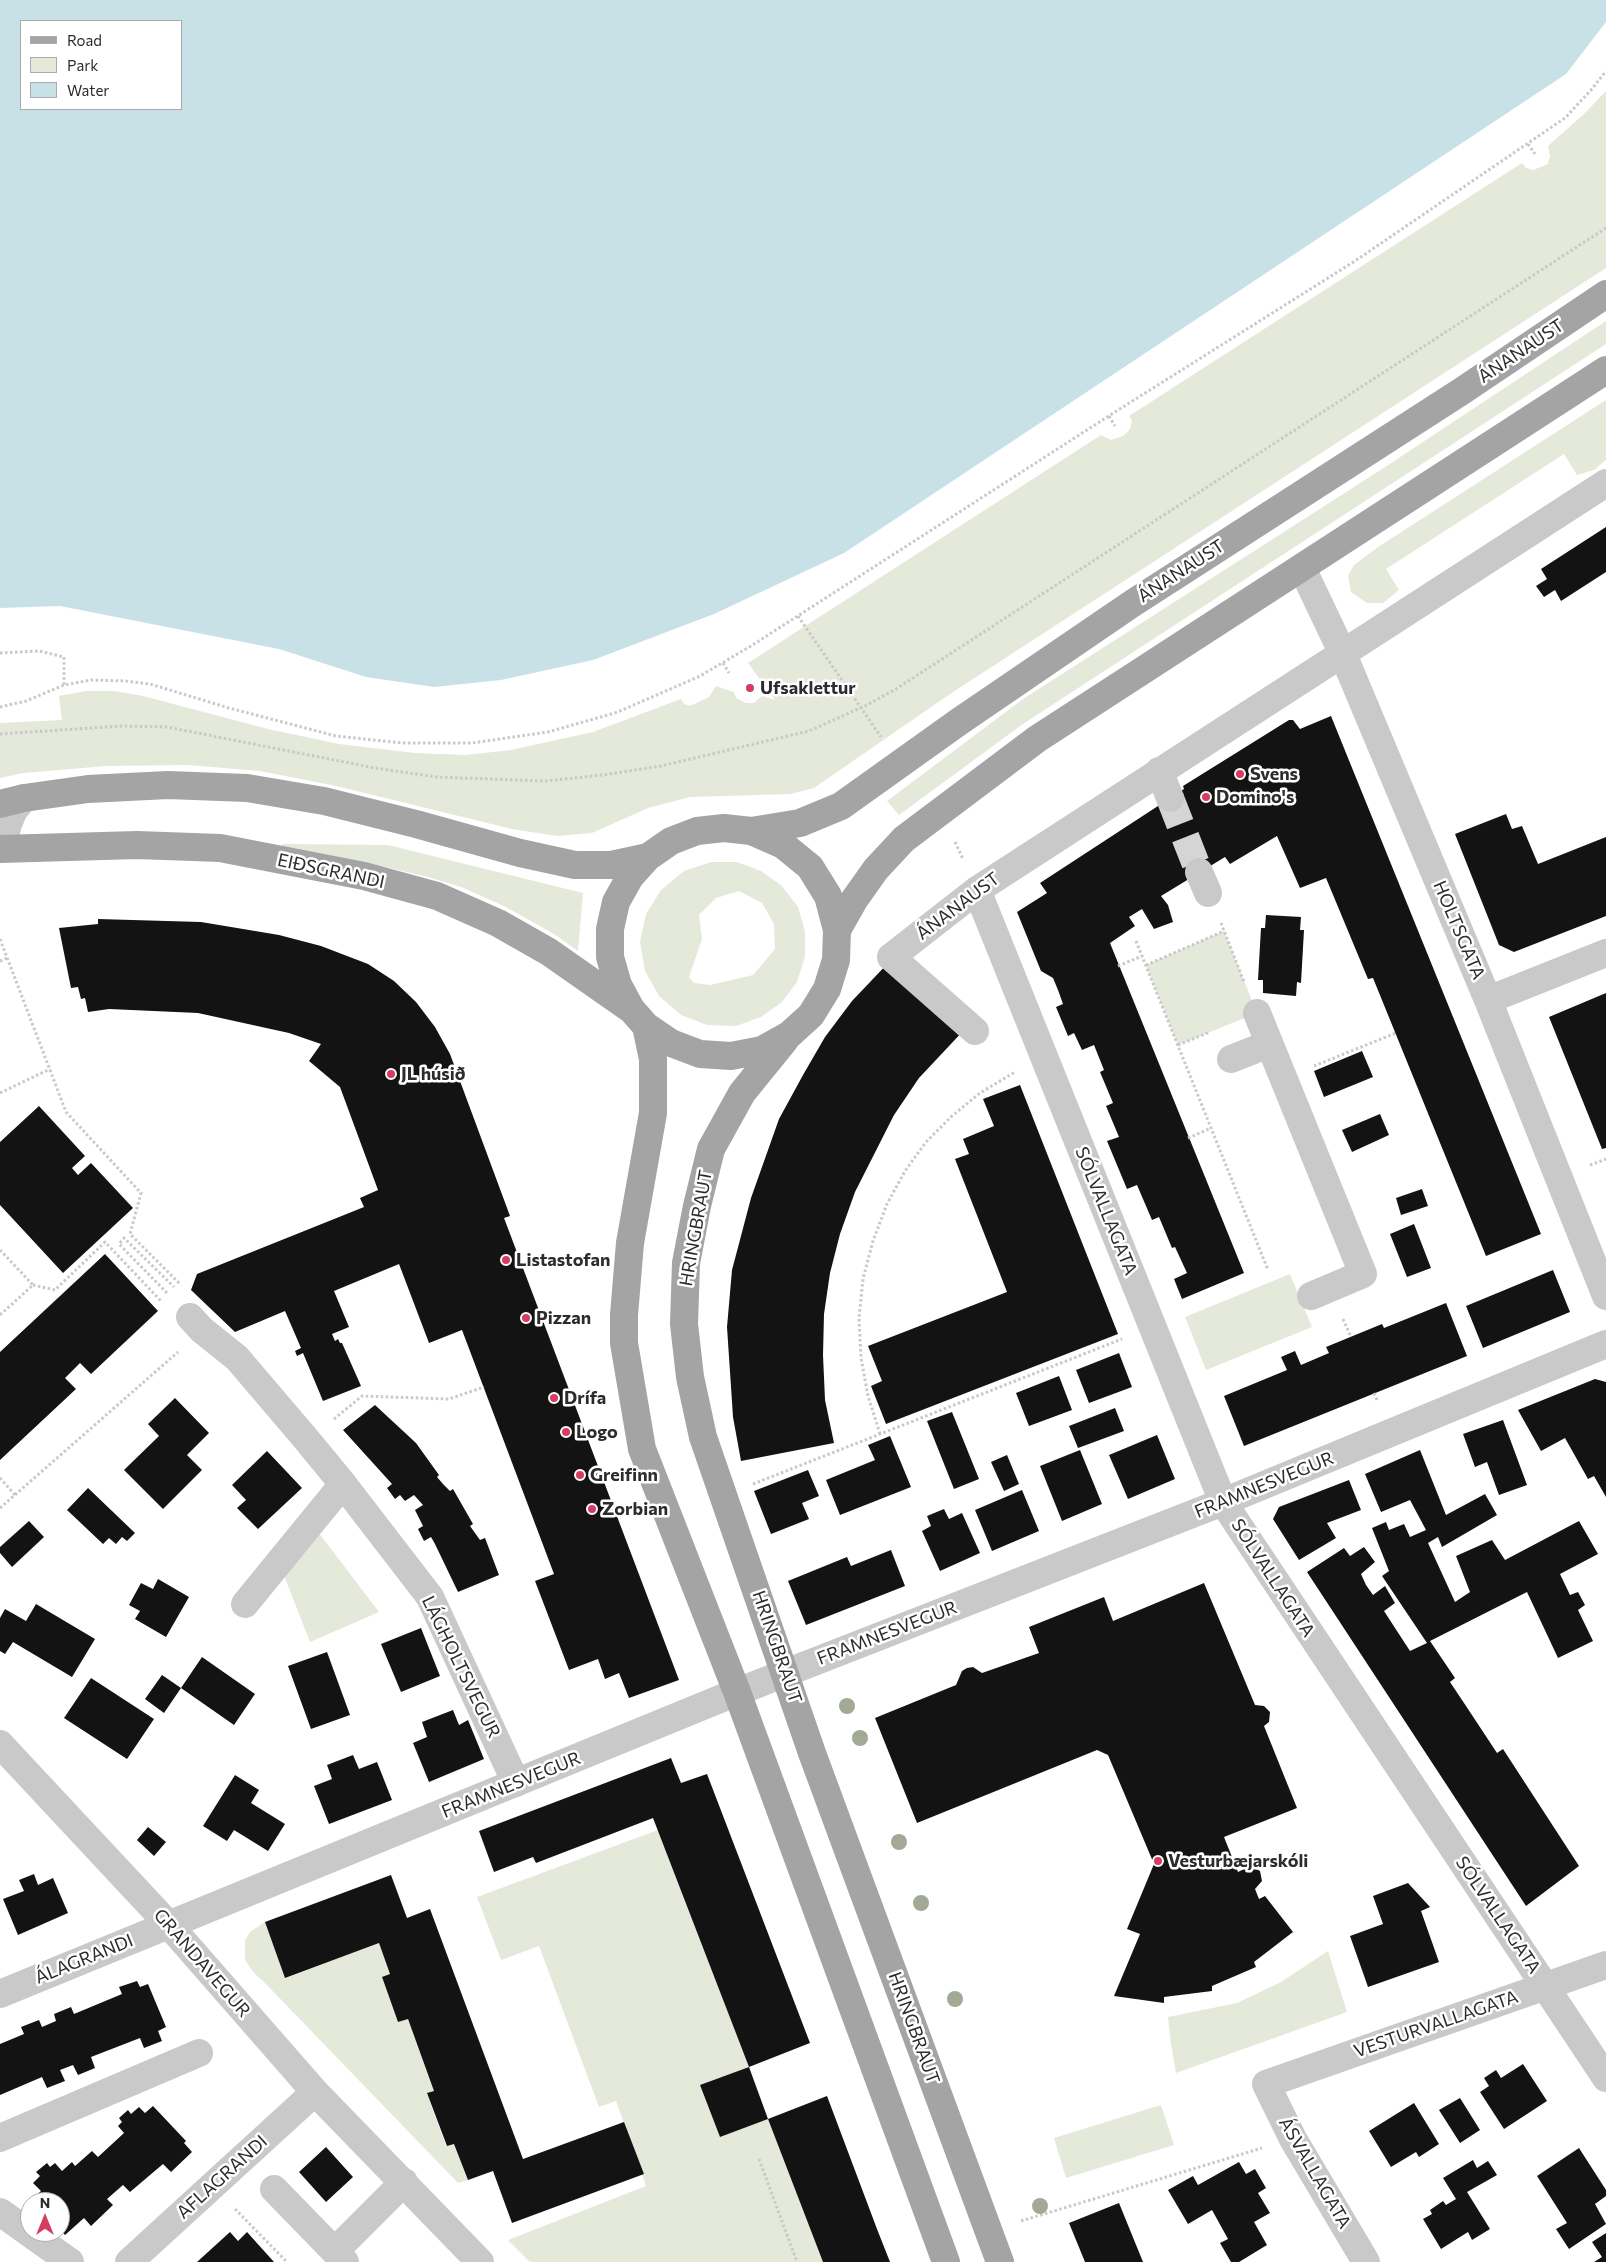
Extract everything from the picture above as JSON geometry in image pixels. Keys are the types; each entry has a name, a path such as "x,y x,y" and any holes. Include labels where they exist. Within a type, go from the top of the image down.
{"main road":[{"name":"ÁNANAUST","path":"751,831 800,823 841,806 1132,602 1462,391 1606,294"},
{"path":"837,930 854,900 876,869 904,840 1037,739 1606,370"},
{"path":"12,801 88,789 168,785 247,788 324,801 552,861 576,865 611,865 648,857"},
{"path":"789,1035 811,1015 827,989 836,960 837,930 828,896 810,867 783,845 751,831 724,828 697,831 671,841 648,857 630,878 616,902 610,929 610,957 618,984 638,1018 653,1059 653,1112 630,1243 624,1315 624,1343 642,1449 737,1692 946,2262"},
{"name":"EIÐSGRANDI","path":"1,849 136,844 220,848 364,876 438,896 498,923 549,952 671,1044 700,1054 732,1056 762,1050 789,1035"},
{"name":"HRINGBRAUT","path":"789,1035 742,1093 711,1149 686,1263 684,1324 690,1377 703,1437 819,1771 1000,2262"}],"street":[{"name":"ÁNANAUST","path":"975,1031 891,957 977,890 1342,652 1606,483"},
{"name":"HOLTSGATA","path":"1302,568 1342,652 1488,1000 1606,1296"},
{"path":"1159,771 1170,798"},
{"path":"1,849 14,810 12,801"},
{"name":"SÓLVALLAGATA","path":"977,890 1223,1502 1606,2078"},
{"path":"1488,1000 1606,953"},
{"path":"1257,1013 1363,1274 1311,1296"},
{"path":"1231,1059 1269,1044"},
{"name":"LÁGHOLTSVEGUR","path":"190,1313 237,1358 343,1484 430,1597 516,1783"},
{"name":"FRAMNESVEGUR","path":"169,1925 737,1692 1223,1502 1606,1344"},
{"path":"245,1604 343,1484"},
{"name":"GRANDAVEGUR","path":"0,1744 169,1925 315,2092 480,2262"},
{"name":"ÁLAGRANDI","path":"0,1994 169,1925"},
{"name":"VESTURVALLAGATA","path":"1266,2084 1606,1965"},
{"path":"0,2138 199,2053"},
{"name":"ÁSVALLAGATA","path":"1266,2084 1293,2139 1366,2262"},
{"name":"AFLAGRANDI","path":"129,2262 315,2092"},
{"path":"274,2189 340,2256 404,2182"},
{"path":"0,2212 70,2262"}],"path":[{"path":"0,707 26,701 64,685 91,680 150,684 230,708 336,736 402,742 472,742 548,732 618,712 700,676 723,663 1355,261 1564,118 1606,71"},
{"path":"1528,144 1536,154"},
{"path":"0,734 122,726 167,727 375,768 436,777 545,781 603,776 713,755 809,731 861,708 896,689 1606,228"},
{"path":"1109,416 1115,426"},
{"path":"798,616 861,708"},
{"path":"0,654 39,651 64,657 64,685"},
{"path":"723,663 729,673"},
{"path":"1204,882 1257,1013"},
{"path":"1146,965 1224,931"},
{"path":"0,938 66,1112 141,1193 130,1234 185,1288"},
{"path":"1136,941 1268,1270"},
{"path":"1118,966 1142,956"},
{"path":"0,961 7,958"},
{"path":"1283,1078 1396,1033"},
{"path":"880,1434 866,1387 861,1358 859,1318 863,1278 872,1240 887,1204 910,1164 926,1142 952,1116 980,1093 1012,1074 1045,1059"},
{"path":"0,1093 50,1070"},
{"path":"1188,1138 1211,1128"},
{"path":"124,1238 190,1313 119,1244 124,1238"},
{"path":"0,1250 32,1285 55,1290 105,1242 163,1303"},
{"path":"0,1315 32,1285"},
{"path":"0,1508 15,1495 190,1313"},
{"path":"744,1488 1153,1327"},
{"path":"306,1440 362,1396 448,1399 484,1387"},
{"path":"0,1478 15,1495"},
{"path":"1018,2222 1293,2139"},
{"path":"758,2159 797,2262"},
{"path":"213,2185 287,2262"}],"green space":[{"path":"1606,91 1606,268 950,694 814,788 790,794 690,797 648,808 592,833 557,836 512,829 336,786 260,771 187,765 106,766 23,773 0,778 0,723 62,720 59,696 86,691 115,691 143,696 268,729 339,744 415,753 465,755 511,750 593,732 681,699 684,704 690,706 709,697 716,686 734,692 736,698 746,703 754,703 762,696 775,700 748,663 1101,435 1111,440 1123,436 1130,429 1132,421 1129,416 1522,163 1526,168 1533,170 1548,164 1550,156 1548,146 1584,114"},
{"path":"1606,321 1606,344 1023,724 899,815 887,801 1023,699 1379,471"},
{"path":"1606,400 1606,460 1594,470 1577,475 1564,454 1386,569 1399,590 1383,603 1367,603 1351,592 1348,576 1354,565 1378,547"},
{"path":"282,844 388,845 583,893 578,951 554,934 504,906 461,887 368,863 281,849"},
{"path":"711,862 737,862 761,871 782,886 798,907 805,931 805,957 797,982 782,1002 761,1017 736,1026 707,1025 681,1015 659,996 645,971 640,942 646,914 661,890 684,871","holes":["739,891 762,903 774,924 775,949 753,975 710,985 694,983 689,977 702,939 699,915 716,898"]},
{"path":"1224,931 1257,1013 1178,1045 1146,965"},
{"path":"1290,1274 1312,1327 1206,1370 1185,1317"},
{"path":"319,1533 379,1612 310,1642 283,1573"},
{"path":"658,1830 749,2067 700,2085 720,2137 768,2119 823,2262 530,2262 508,2240 646,2186 616,2101 599,2107 539,1946 501,1960 477,1897"},
{"path":"265,1922 286,1978 379,1943 390,1974 382,1978 398,2022 408,2019 434,2091 427,2094 446,2146 454,2144 468,2180 458,2183 254,1973 245,1960 245,1941 250,1932"},
{"path":"1328,1951 1347,2012 1176,2073 1168,2017 1237,2003 1281,1982"},
{"path":"1161,2105 1174,2145 1066,2178 1054,2138"}],"water":[{"path":"0,0 1606,0 1606,22 1566,74 844,553 714,614 593,660 501,680 434,687 366,677 279,649 60,606 0,608"}],"building":[{"path":"1606,527 1606,572 1561,601 1555,590 1544,597 1536,586 1547,579 1541,569"},
{"path":"1331,716 1541,1234 1486,1256 1373,978 1368,979 1326,878 1300,888 1277,836 1230,864 1225,857 1161,896 1168,905 1173,922 1154,929 1142,909 1129,917 1135,926 1110,943 1244,1273 1182,1299 1174,1279 1187,1273 1175,1247 1172,1248 1159,1217 1152,1220 1137,1185 1127,1189 1107,1141 1119,1137 1106,1106 1113,1103 1100,1072 1104,1070 1094,1045 1082,1050 1074,1033 1068,1036 1056,1007 1063,1004 1058,990 1053,978 1041,971 1017,912 1047,893 1040,883 1184,789 1183,786 1289,720 1293,720 1300,729"},
{"path":"1506,814 1512,829 1522,826 1538,864 1606,837 1606,916 1514,952 1499,945 1455,834"},
{"path":"1266,915 1301,917 1300,930 1304,930 1301,983 1297,982 1296,996 1263,993 1263,980 1258,980 1261,928 1265,928"},
{"path":"98,919 201,922 279,935 321,946 368,964 394,981 416,1002 435,1027 450,1054 510,1216 504,1218 679,1680 629,1698 619,1673 605,1679 598,1659 569,1670 535,1581 554,1574 462,1330 429,1343 399,1264 334,1291 349,1327 332,1334 335,1341 338,1339 342,1343 361,1386 323,1401 303,1353 297,1356 295,1351 301,1348 285,1311 235,1332 191,1290 197,1274 364,1207 360,1198 378,1190 340,1087 309,1061 321,1044 289,1033 198,1013 109,1009 88,1012 85,998 81,999 78,987 71,988 59,928 98,924"},
{"path":"890,961 965,1029 919,1078 894,1115 855,1192 840,1234 830,1273 824,1314 825,1400 834,1443 741,1461 733,1417 727,1327 732,1270 751,1198 779,1119 825,1037 852,1001"},
{"path":"1606,993 1606,1148 1602,1149 1549,1017"},
{"path":"1362,1051 1373,1077 1324,1097 1314,1071"},
{"path":"1020,1085 1118,1334 886,1424 871,1386 882,1381 868,1346 1007,1292 955,1159 969,1154 963,1139 994,1126 983,1099"},
{"path":"39,1106 85,1156 72,1168 78,1175 91,1163 133,1208 63,1273 0,1205 0,1142"},
{"path":"1380,1114 1389,1135 1352,1152 1342,1130"},
{"path":"1422,1189 1428,1206 1401,1215 1396,1198"},
{"path":"1414,1224 1431,1268 1407,1277 1390,1234"},
{"path":"105,1254 158,1311 91,1374 80,1363 65,1378 76,1389 0,1460 0,1352"},
{"path":"1553,1270 1570,1312 1483,1348 1466,1306"},
{"path":"1446,1303 1467,1356 1244,1446 1224,1396 1287,1370 1281,1357 1295,1351 1301,1365 1329,1353 1326,1347 1382,1324 1384,1328"},
{"path":"1119,1353 1132,1387 1089,1403 1076,1370"},
{"path":"1059,1376 1072,1410 1029,1426 1016,1393"},
{"path":"1595,1379 1606,1382 1606,1497 1594,1476 1588,1479 1565,1438 1541,1451 1518,1410"},
{"path":"175,1398 209,1433 187,1455 202,1470 163,1509 124,1470 159,1436 148,1424"},
{"path":"375,1405 416,1443 439,1475 437,1477 450,1491 453,1489 473,1524 470,1526 480,1540 485,1538 499,1575 458,1592 431,1537 424,1541 418,1529 423,1526 415,1510 423,1505 414,1495 405,1501 400,1495 395,1499 387,1488 392,1484 343,1430"},
{"path":"1115,1408 1124,1431 1078,1448 1069,1426"},
{"path":"952,1412 979,1479 954,1489 927,1421"},
{"path":"1503,1420 1527,1485 1499,1495 1487,1462 1475,1467 1463,1434"},
{"path":"1157,1435 1175,1479 1128,1499 1109,1455"},
{"path":"890,1436 911,1487 840,1515 826,1480 875,1460 868,1445"},
{"path":"1080,1450 1102,1504 1062,1521 1040,1466"},
{"path":"1420,1450 1446,1515 1485,1494 1497,1515 1442,1547 1438,1537 1428,1543 1455,1602 1470,1592 1456,1556 1492,1540 1505,1560 1579,1521 1598,1554 1560,1574 1570,1595 1578,1592 1585,1605 1578,1610 1593,1641 1558,1658 1527,1592 1430,1641 1455,1678 1450,1682 1497,1753 1503,1749 1579,1866 1526,1906 1307,1572 1344,1548 1350,1556 1364,1547 1375,1562 1361,1574 1366,1585 1373,1595 1385,1586 1395,1603 1384,1611 1410,1651 1427,1643 1382,1576 1389,1571 1372,1528 1386,1522 1389,1530 1404,1524 1410,1537 1426,1530 1410,1500 1381,1512 1365,1474"},
{"path":"267,1451 302,1488 258,1529 237,1508 246,1500 232,1485"},
{"path":"1007,1455 1019,1484 1004,1491 991,1462"},
{"path":"808,1470 819,1496 802,1503 809,1519 771,1534 754,1491"},
{"path":"1349,1480 1361,1510 1327,1523 1336,1538 1299,1560 1273,1519 1279,1507"},
{"path":"88,1488 135,1533 127,1541 122,1537 116,1544 109,1538 103,1544 67,1510"},
{"path":"1022,1490 1039,1531 992,1551 975,1510"},
{"path":"944,1509 949,1519 962,1513 980,1553 940,1571 922,1531 931,1526 927,1516"},
{"path":"29,1521 44,1537 12,1567 0,1553 0,1547"},
{"path":"891,1550 905,1586 806,1625 788,1581 847,1557 851,1566"},
{"path":"158,1579 189,1597 166,1637 135,1619 140,1611 129,1605 141,1583 153,1589"},
{"name":"Vesturbæjarskóli","path":"1204,1583 1255,1705 1264,1706 1270,1712 1269,1722 1264,1726 1297,1808 1224,1837 1238,1872 1250,1866 1260,1871 1262,1881 1255,1889 1259,1899 1265,1896 1293,1932 1254,1962 1256,1967 1212,1986 1212,1991 1164,1997 1164,2003 1114,1996 1140,1934 1127,1929 1154,1864 1108,1755 1097,1750 917,1823 875,1718 956,1685 962,1671 967,1668 973,1667 982,1673 1039,1653 1029,1627 1104,1597 1113,1621"},
{"path":"36,1604 95,1639 72,1677 13,1642 5,1654 0,1651 0,1618 5,1609 26,1621"},
{"path":"421,1628 440,1676 401,1692 381,1644"},
{"path":"327,1652 350,1715 311,1729 288,1666"},
{"path":"202,1657 255,1694 234,1725 181,1688"},
{"path":"162,1675 181,1688 164,1713 145,1699"},
{"path":"91,1678 154,1719 127,1759 64,1718"},
{"path":"453,1710 459,1725 468,1720 484,1759 429,1782 413,1743 427,1737 422,1722"},
{"path":"353,1755 359,1769 377,1762 392,1800 329,1824 314,1786 332,1779 327,1765"},
{"path":"671,1758 681,1783 707,1774 810,2043 749,2067 653,1818 536,1863 533,1857 494,1872 479,1831"},
{"path":"235,1775 259,1790 251,1803 285,1824 268,1851 234,1830 227,1841 203,1826"},
{"path":"148,1827 166,1842 154,1856 137,1840"},
{"path":"34,1874 38,1885 53,1878 68,1913 18,1935 3,1899 24,1891 19,1880"},
{"path":"391,1875 407,1918 430,1909 523,2159 624,2122 644,2174 512,2223 493,2171 468,2180 454,2144 447,2146 427,2093 434,2091 408,2019 398,2022 382,1977 390,1974 379,1943 285,1978 265,1922"},
{"path":"1408,1883 1430,1907 1421,1911 1439,1962 1368,1987 1350,1936 1383,1924 1373,1896"},
{"path":"137,1981 140,1987 148,1984 166,2027 158,2031 162,2041 144,2048 140,2038 91,2057 95,2068 78,2075 73,2065 60,2070 65,2081 47,2088 42,2077 0,2095 0,2044 24,2034 21,2027 39,2020 42,2027 56,2021 54,2014 71,2007 74,2014 122,1994 119,1987"},
{"path":"1523,2064 1547,2101 1504,2129 1480,2092 1489,2086 1484,2078 1496,2070 1501,2078"},
{"path":"749,2067 768,2119 720,2137 700,2085"},
{"path":"827,2096 890,2262 823,2262 768,2119"},
{"path":"1460,2098 1480,2130 1460,2143 1439,2110"},
{"path":"1414,2103 1439,2144 1419,2157 1416,2152 1391,2167 1369,2131"},
{"path":"153,2106 186,2141 184,2143 192,2152 171,2172 163,2164 130,2192 123,2185 107,2199 113,2205 91,2226 84,2218 70,2231 70,2192 40,2192 41,2191 33,2183 40,2176 36,2172 47,2163 50,2167 55,2163 62,2171 72,2162 75,2166 92,2151 98,2157 124,2133 118,2126 122,2122 119,2118 128,2110 131,2114 139,2107 145,2113"},
{"path":"326,2147 353,2177 326,2202 299,2172"},
{"path":"1579,2148 1606,2190 1606,2196 1595,2204 1606,2224 1569,2249 1556,2229 1567,2223 1537,2176"},
{"path":"1473,2160 1477,2168 1488,2161 1497,2175 1467,2192 1490,2229 1472,2240 1468,2232 1441,2249 1423,2219 1432,2214 1430,2210 1443,2201 1446,2205 1456,2199 1443,2178"},
{"path":"1239,2162 1246,2174 1255,2169 1266,2188 1258,2193 1270,2213 1254,2222 1267,2245 1239,2262 1231,2262 1220,2243 1228,2239 1212,2210 1188,2224 1168,2190 1193,2176 1198,2185"},
{"path":"1119,2203 1143,2262 1085,2262 1069,2223"},
{"path":"230,2232 238,2241 247,2232 274,2262 197,2262"},
{"path":"1606,2233 1606,2262 1594,2262 1602,2257 1592,2242"}],"tunnel":[{"path":"1170,798 1199,872"}],"place":[{"name":"Ufsaklettur","path":"750,688"},
{"name":"Svens","path":"1240,774"},
{"name":"Domino's","path":"1206,797"},
{"name":"JL húsið","path":"391,1074"},
{"name":"Listastofan","path":"506,1260"},
{"name":"Pizzan","path":"526,1318"},
{"name":"Drífa","path":"554,1398"},
{"name":"Logo","path":"566,1432"},
{"name":"Greifinn","path":"580,1475"},
{"name":"Zorbian","path":"592,1509"},
{"name":"Vesturbæjarskóli","path":"1158,1861"}]}
